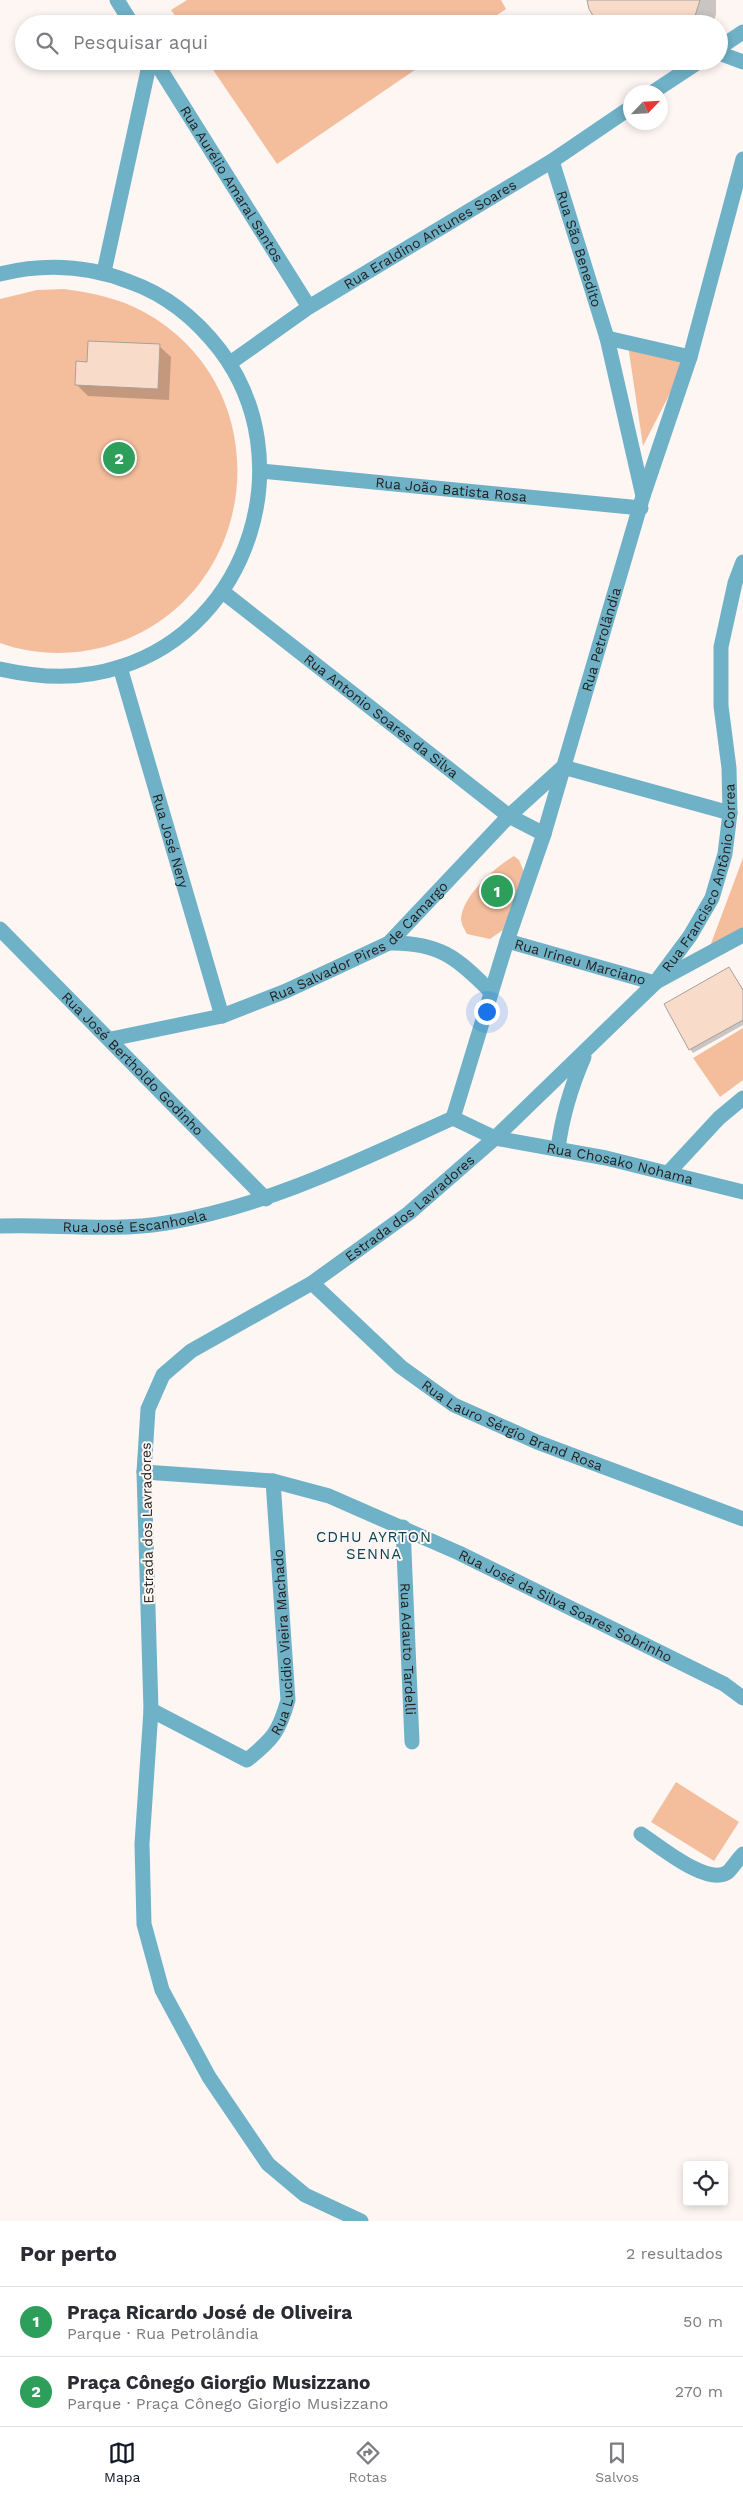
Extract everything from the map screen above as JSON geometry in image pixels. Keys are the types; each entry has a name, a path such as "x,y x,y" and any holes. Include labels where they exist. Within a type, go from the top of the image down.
{"street":[{"path":"117,0 126,15"},
{"path":"728,42 743,32"},
{"path":"728,56 743,62"},
{"path":"104,272 148,70"},
{"name":"Rua Aurélio Amaral Santos","path":"162,70 309,307"},
{"path":"664,85 686,70"},
{"name":"Rua Eraldino Antunes Soares","path":"230,363 309,307 552,161 623,113"},
{"name":"Rua Petrolândia","path":"453,1118 507,941 544,834 642,502 690,357 743,159"},
{"name":"Rua São Benedito","path":"552,161 607,338 642,502"},
{"path":"0,274 21,269 52,266 104,272 148,288 180,308 207,333 230,363 247,397 257,433 261,470 259,503 252,534 240,564 223,592 201,618 167,645 120,667 90,674 60,677 29,675 0,669"},
{"path":"607,338 690,357"},
{"name":"Rua João Batista Rosa","path":"261,470 642,502"},
{"name":"Rua Francisco Antônio Correa","path":"655,983 690,936 712,898 725,854 736,769 721,706 720,647 735,584 743,562"},
{"name":"Rua Antonio Soares da Silva","path":"223,592 509,816 544,834"},
{"name":"Rua José Nery","path":"120,667 222,1016"},
{"path":"563,767 730,813"},
{"name":"Rua Salvador Pires de Camargo","path":"111,1039 222,1016 286,991 389,943 509,816 563,767"},
{"name":"Rua José Bertholdo Godinho","path":"0,929 111,1039 266,1199"},
{"path":"655,983 743,935"},
{"name":"Rua Irineu Marciano","path":"507,941 655,983"},
{"path":"389,943 414,942 438,948 474,974 491,992"},
{"name":"Estrada dos Lavradores","path":"361,2221 305,2195 268,2164 209,2077 162,1990 144,1924 142,1844 151,1710 144,1472 148,1410 163,1375 191,1351 312,1283 409,1213 495,1138 655,983"},
{"path":"558,1149 561,1124 570,1090 585,1052"},
{"path":"668,1173 720,1118 743,1098"},
{"name":"Rua Chosako Nohama","path":"453,1118 495,1138 558,1149 668,1173 743,1192"},
{"name":"Rua José Escanhoela","path":"0,1226 109,1227 166,1223 266,1199 327,1175 453,1118"},
{"name":"Rua Lauro Sérgio Brand Rosa","path":"312,1283 401,1367 454,1405 537,1442 743,1519"},
{"name":"Rua José da Silva Soares Sobrinho","path":"144,1472 273,1481 329,1496 403,1527 724,1684 743,1698"},
{"name":"Rua Lucídio Vieira Machado","path":"151,1710 247,1760 268,1743 280,1726 288,1700 273,1481"},
{"name":"Rua Adauto Tardelli","path":"403,1527 412,1742"},
{"path":"641,1834 693,1868 714,1876 727,1873 743,1854"}],"shaded area":[{"path":"187,0 501,0 506,9 497,15 175,15 171,10"},
{"path":"213,70 415,70 277,164"},
{"path":"64,289 105,297 135,307 189,347 220,391 235,441 236,493 223,543 196,587 157,623 104,647 78,652 52,653 25,650 0,643 0,299 37,290"},
{"path":"628,345 687,360 643,446"},
{"path":"514,856 519,860 525,874 503,930 490,939 467,934 461,919 467,901 489,875"},
{"path":"743,858 743,929 709,949"},
{"path":"743,1028 743,1080 720,1097 693,1058"},
{"path":"676,1782 739,1822 714,1861 651,1822"}],"building":[{"path":"587,0 700,0 695,15 593,15"},
{"path":"88,341 160,344 158,389 75,385 76,361 87,362"},
{"path":"729,967 743,990 743,1020 689,1050 664,1004"}],"place":[{"name":"Praça Cônego Giorgio Musizzano","path":"119,458"},
{"name":"Praça Ricardo José de Oliveira","path":"497,891"}],"district":[{"name":"CDHU AYRTON SENNA","path":"374,1546"}]}
